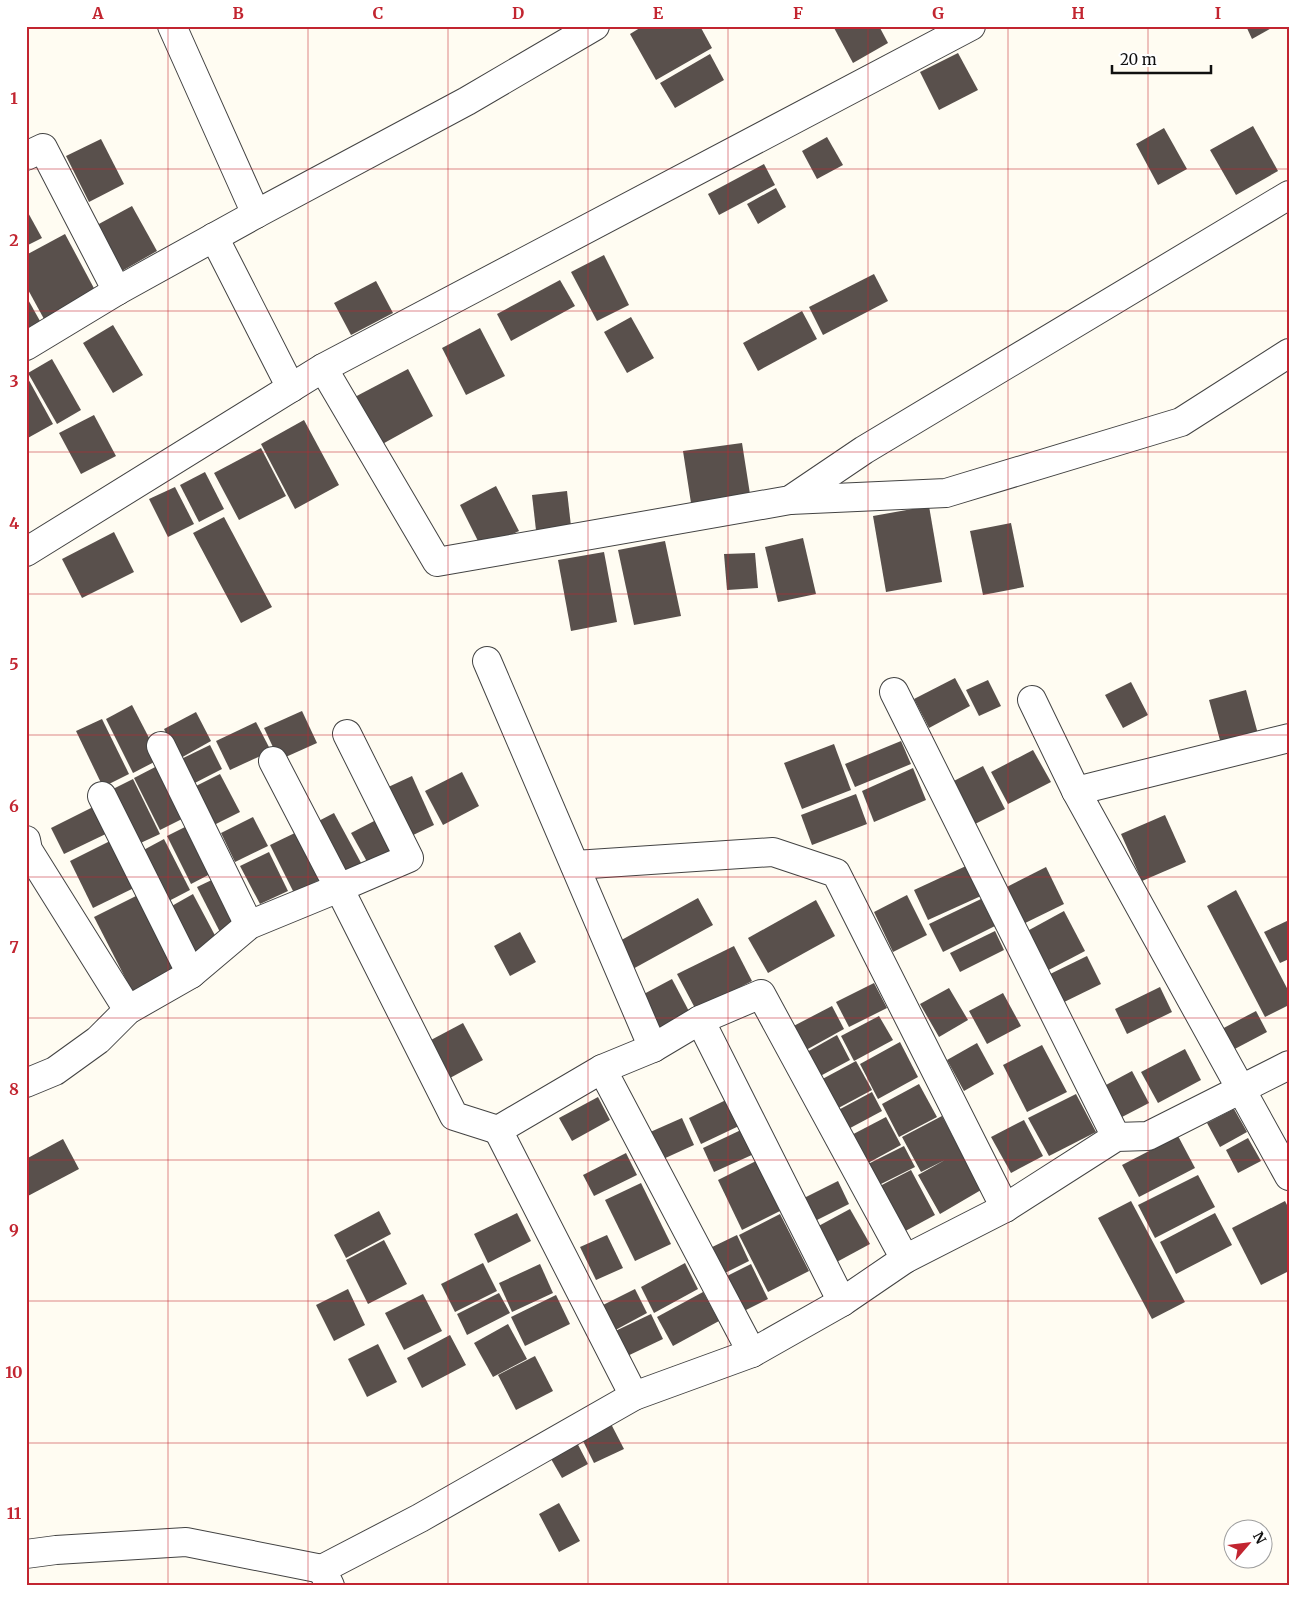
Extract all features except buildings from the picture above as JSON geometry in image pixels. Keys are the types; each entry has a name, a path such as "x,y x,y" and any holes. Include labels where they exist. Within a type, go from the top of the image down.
{"street":[{"path":"172,26 256,214"},
{"path":"26,346 117,291 467,100 595,26"},
{"path":"26,552 322,368 970,26"},
{"path":"26,156 43,148 117,291"},
{"path":"790,500 864,450 1289,195"},
{"path":"214,237 291,388"},
{"path":"322,368 437,562 790,500 946,493 1181,422 1289,353"},
{"path":"487,661 653,1048"},
{"path":"894,692 1116,1137"},
{"path":"1032,700 1076,791 1289,1176"},
{"path":"26,1084 55,1071 98,1040 128,1010 191,974 249,925 409,858 347,734"},
{"path":"1076,791 1289,738"},
{"path":"161,746 249,925"},
{"path":"273,761 454,1116 498,1130 634,1396"},
{"path":"102,796 191,974"},
{"path":"26,840 28,850 128,1010"},
{"path":"575,865 773,852 836,873 1005,1208"},
{"path":"498,1130 602,1069 653,1048 700,1020 761,994 904,1259"},
{"path":"700,1020 842,1302"},
{"path":"26,1554 56,1550 186,1542 326,1578 420,1518 634,1396 752,1352 842,1302 904,1259 1005,1208 1116,1137 1148,1136 1289,1065"},
{"path":"602,1069 752,1352"}]}
